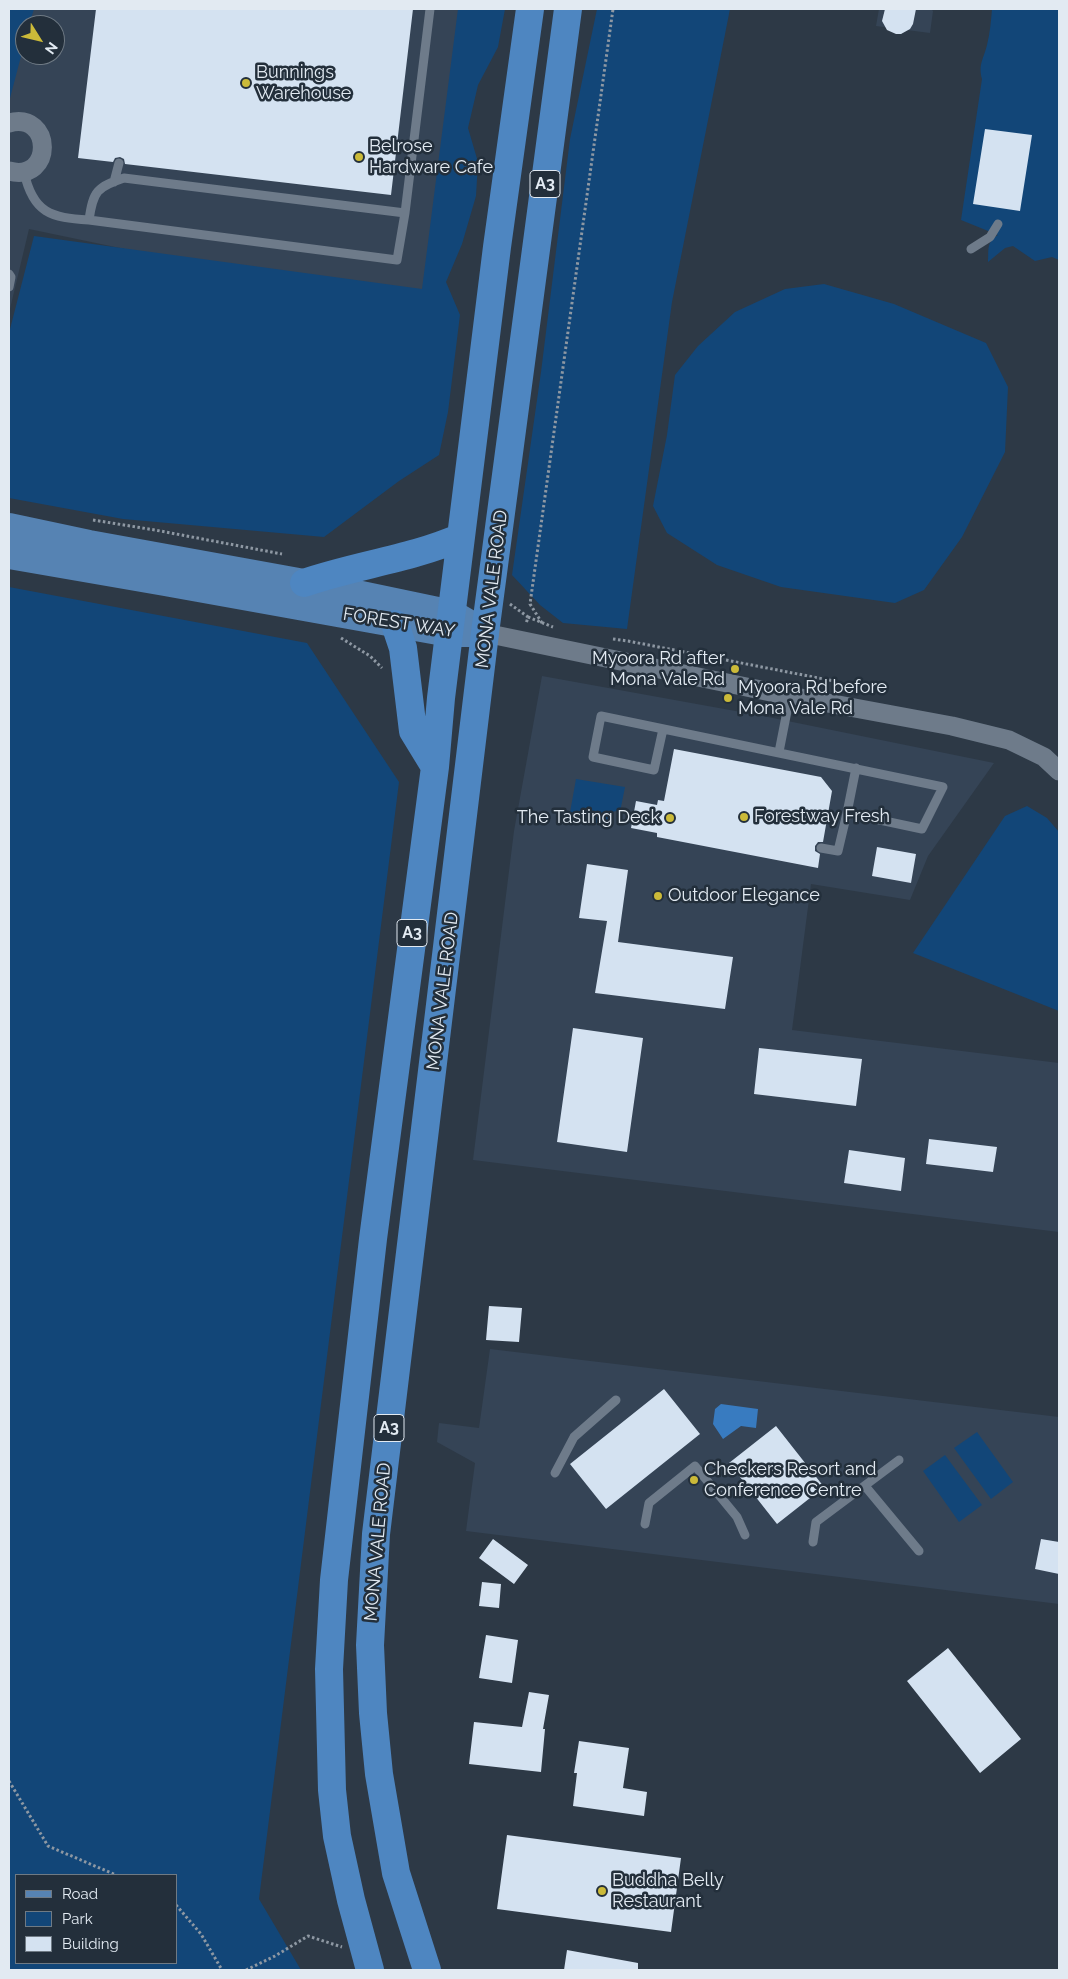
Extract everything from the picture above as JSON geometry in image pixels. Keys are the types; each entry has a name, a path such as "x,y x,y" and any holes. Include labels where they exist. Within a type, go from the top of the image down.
{"highway":[{"name":"MONA VALE ROAD","path":"370,1970 350,1900 337,1836 332,1790 330,1669 334,1580 373,1239 435,766 450,624 498,237 530,9"},
{"name":"MONA VALE ROAD","path":"427,1970 412,1927 395,1864 379,1774 373,1713 370,1645 376,1534 485,633 568,9"},
{"path":"304,583 329,574 435,548 461,537"},
{"path":"395,624 403,648 413,731 435,766"}],"main road":[{"name":"FOREST WAY","path":"9,527 89,544 304,583 485,633"},
{"name":"FOREST WAY","path":"9,555 395,624 450,624"}],"street":[{"path":"9,123 20,122 28,124 37,131 42,141 40,160 35,166 17,172"},
{"path":"485,633 790,696 952,726 1009,740 1044,757 1059,771"}],"lane":[{"path":"17,172 27,183 38,204 49,213 67,219 89,220 397,260 405,212 430,9"},
{"path":"114,182 118,163"},
{"path":"89,220 92,201 103,186 124,178 405,212"},
{"path":"971,249 990,237 998,224"},
{"path":"9,274 11,277 9,287"},
{"path":"779,752 790,696"},
{"path":"663,728 654,770 593,757 601,716 663,728 779,752 943,787 922,829 847,813"},
{"path":"821,848 838,851 856,768"},
{"path":"555,1473 574,1437 616,1400"},
{"path":"814,1542 816,1522 899,1460"},
{"path":"645,1524 649,1503 695,1466 737,1517 745,1535"},
{"path":"865,1486 919,1551"}],"path":[{"path":"542,623 530,604 613,9"},
{"path":"87,519 288,556"},
{"path":"506,604 512,605 528,617 558,629"},
{"path":"526,626 528,617"},
{"path":"336,635 370,656 386,672"},
{"path":"610,639 834,681"},
{"path":"9,1781 48,1846 114,1874"},
{"path":"178,1907 201,1934 222,1970"},
{"path":"246,1970 275,1956 308,1936 340,1947 363,1943"}],"shaded area":[{"path":"9,9 463,9 426,295 321,290 29,229 9,313"},
{"path":"879,9 931,9 933,11 930,33 876,26"},
{"path":"542,676 763,716 994,763 928,856 910,900 811,884 792,1030 1059,1063 1059,1232 473,1160 514,831"},
{"name":"Checkers Resort and Conference Centre","path":"490,1349 1059,1417 1059,1604 466,1531 475,1463 437,1442 439,1423 479,1428"},
{"path":"721,1404 758,1409 756,1428 741,1426 723,1439 713,1424 715,1409"}],"green space":[{"path":"9,9 34,9 32,15 15,15 15,65 19,65 9,102"},
{"path":"458,9 505,9 498,47 478,85 468,128 478,162 476,196 462,244 446,282 460,315 448,412 439,455 399,481 324,537 123,519 9,498 9,333 34,236 422,289"},
{"path":"597,9 730,9 672,302 627,629 563,623 540,605 512,575 541,372 570,139"},
{"path":"992,9 1059,9 1059,260 1052,257 1035,261 1013,246 1005,248 988,262 990,243 998,235 961,220 982,79 981,65 988,40"},
{"path":"824,284 894,304 986,343 1008,387 1005,452 962,537 924,590 895,603 781,587 717,565 667,533 653,506 667,435 675,375 698,346 735,312 785,289"},
{"path":"9,587 307,643 399,782 259,1899 301,1970 9,1970"},
{"path":"576,779 625,787 620,812 615,811 610,814 608,825 569,818"},
{"path":"1027,806 1047,818 1059,832 1059,1011 913,953 1005,816"},
{"path":"977,1432 1013,1482 991,1499 954,1448"},
{"path":"945,1455 982,1505 959,1522 923,1471"}],"building":[{"name":"Bunnings Warehouse","path":"96,9 413,9 391,195 125,164 124,159 120,157 115,158 113,162 78,158"},
{"path":"885,9 916,9 910,29 901,34 887,30 882,21"},
{"path":"985,129 1032,135 1020,211 973,204"},
{"name":"Forestway Fresh","path":"674,749 821,777 832,791 823,842 818,842 815,846 815,851 820,854 818,868 657,837 657,833 631,828 636,801 657,805 658,800 664,801"},
{"path":"877,847 916,854 911,883 872,876"},
{"path":"587,864 628,870 618,942 733,957 725,1009 595,993 607,921 579,918"},
{"path":"573,1028 643,1038 627,1152 557,1142"},
{"path":"759,1048 862,1059 856,1106 754,1094"},
{"path":"929,1139 997,1147 993,1172 926,1164"},
{"path":"849,1150 905,1158 901,1191 844,1183"},
{"path":"489,1306 522,1308 519,1342 486,1340"},
{"path":"664,1389 700,1434 606,1509 570,1464"},
{"path":"776,1426 824,1487 777,1524 729,1463"},
{"path":"493,1539 528,1565 514,1584 479,1558"},
{"path":"1041,1539 1059,1542 1059,1574 1035,1569"},
{"path":"482,1582 501,1584 499,1608 479,1606"},
{"path":"486,1635 518,1640 512,1683 479,1678"},
{"path":"948,1648 1021,1739 980,1773 907,1681"},
{"path":"529,1692 549,1695 543,1729 545,1729 541,1772 469,1764 474,1722 522,1727"},
{"path":"579,1741 629,1748 623,1788 647,1792 644,1816 573,1806 577,1773 574,1773"},
{"path":"507,1835 681,1858 671,1932 497,1909"},
{"path":"567,1950 638,1963 638,1970 564,1970"}],"place":[{"name":"Bunnings Warehouse","path":"246,83"},
{"name":"Belrose Hardware Cafe","path":"359,157"},
{"name":"Myoora Rd after Mona Vale Rd","path":"735,669"},
{"name":"Myoora Rd before Mona Vale Rd","path":"728,698"},
{"name":"Forestway Fresh","path":"744,817"},
{"name":"The Tasting Deck","path":"670,818"},
{"name":"Outdoor Elegance","path":"658,896"},
{"name":"Checkers Resort and Conference Centre","path":"694,1480"},
{"name":"Buddha Belly Restaurant","path":"602,1891"}]}
